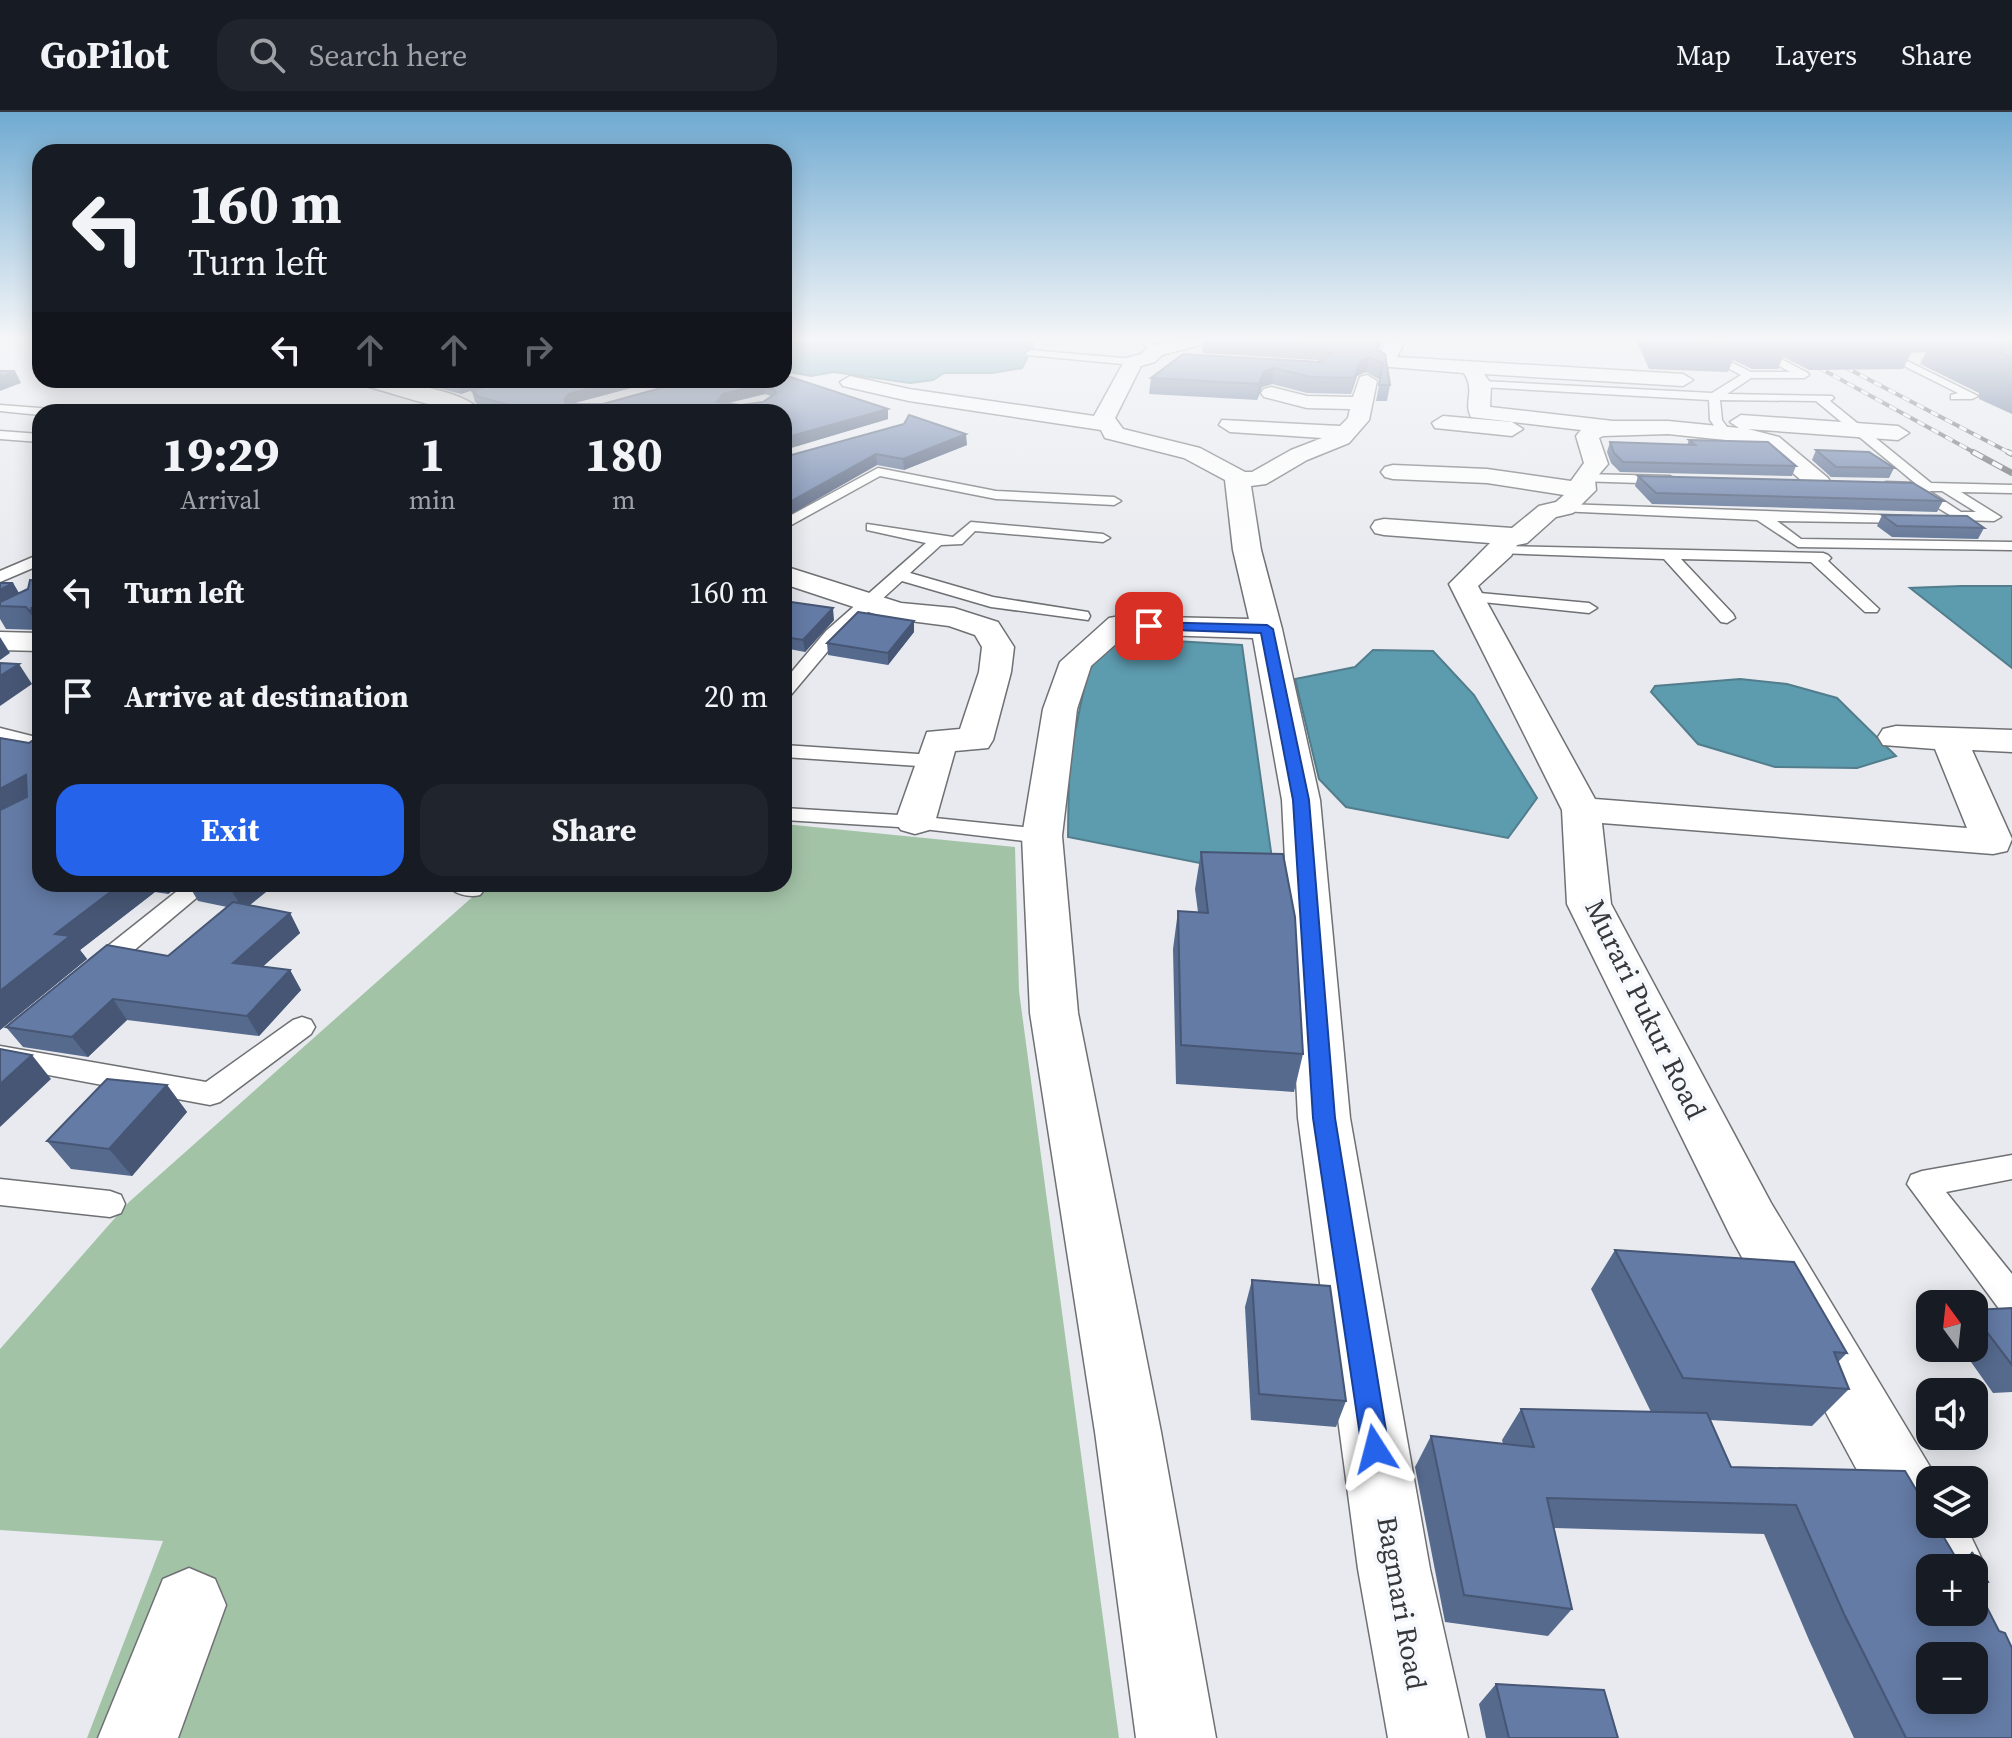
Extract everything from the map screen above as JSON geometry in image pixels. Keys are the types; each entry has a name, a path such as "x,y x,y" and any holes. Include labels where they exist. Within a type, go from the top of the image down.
{"street":[{"path":"1036,414 1111,425"},
{"path":"1107,414 1103,420 1111,425 1113,433 1192,453 1238,479 1257,479 1345,433 1358,420 1360,414"},
{"path":"1481,414 1561,487"},
{"path":"1718,417 1771,442 1818,484"},
{"path":"1384,527 1561,487 1718,417 1898,433"},
{"path":"1443,423 1561,487"},
{"path":"1230,425 1345,433"},
{"path":"1393,472 1487,476 1561,487"},
{"name":"Bagmari Road","path":"1238,479 1247,550 1267,629 1301,800 1324,1118 1394,1569 1428,1738"},
{"path":"1469,597 1463,584 1561,487"},
{"path":"792,578 898,612 954,617 987,629 998,647 995,672 975,740 940,740 915,822"},
{"name":"Murari Pukur Road","path":"1469,597 1581,810 1589,904 1751,1220 1943,1554"},
{"path":"1176,1738 1128,1432 1054,1013 1042,836 1060,709 1076,662 1120,625 1267,629"},
{"path":"0,641 32,642"},
{"path":"1896,737 2012,741"},
{"path":"1581,810 1993,842 1949,739"},
{"path":"138,1738 189,1605"}],"lane":[{"path":"1699,414 1718,417 1735,414"},
{"path":"1561,487 1761,516 1963,520 1839,414"},
{"path":"0,422 14,423 0,432"},
{"path":"0,432 32,437"},
{"path":"792,520 878,472 996,495 1114,501"},
{"path":"1561,487 1692,481"},
{"path":"1866,485 2012,489"},
{"path":"1561,487 1667,553 1727,618"},
{"path":"1928,487 2012,527"},
{"path":"1989,488 2012,503"},
{"path":"2012,503 1995,504 2012,515"},
{"path":"1958,516 2012,515"},
{"path":"1761,516 1798,543 2012,546"},
{"path":"872,527 937,541 957,541 971,526 1103,538"},
{"path":"792,682 832,635 937,541"},
{"path":"1667,553 1833,558"},
{"path":"1815,558 1871,609"},
{"path":"0,577 32,563"},
{"path":"899,575 991,602 1082,616"},
{"path":"1469,597 1589,608"},
{"path":"0,734 32,742"},
{"path":"792,752 933,761"},
{"path":"792,814 915,822 1042,836"},
{"path":"83,980 191,892"},
{"path":"4,1047 210,1094 302,1027"},
{"path":"2012,1167 1922,1184 2012,1299"},
{"path":"0,1192 110,1204"}],"green space":[{"path":"792,825 1015,847 1019,991 1119,1738 87,1738 163,1541 0,1530 0,1349 129,1202 478,892 792,892"}],"water":[{"path":"2012,586 2012,668 1910,588"},
{"path":"1124,638 1242,645 1273,866 1220,867 1068,837 1069,760 1089,665"},
{"path":"1373,650 1433,651 1474,695 1537,798 1508,838 1346,807 1319,779 1295,679 1355,667"},
{"path":"1740,679 1787,684 1837,698 1896,756 1857,768 1775,767 1698,744 1651,692 1655,686"}],"building":[{"path":"792,414 870,414 792,436"},
{"path":"909,415 966,434 903,459 876,454 792,501 792,455 904,424"},
{"path":"1689,440 1768,442 1796,466 1623,462 1614,453 1610,442 1695,445"},
{"path":"1816,450 1869,452 1894,468 1836,467"},
{"path":"1638,476 1913,483 1943,501 1656,493"},
{"path":"1882,515 1967,516 1984,528 1897,526"},
{"path":"32,580 31,613 26,607 0,606 0,602 28,589"},
{"path":"0,583 13,583 0,590"},
{"path":"792,602 833,608 803,640 792,638"},
{"path":"858,612 914,621 888,653 827,643"},
{"path":"0,663 19,664 0,676"},
{"path":"0,738 29,743 32,741 32,892 110,892 55,934 70,936 0,991 0,810 27,797 26,775 0,789"},
{"path":"1201,852 1283,854 1295,917 1303,1054 1181,1045 1178,911 1208,913"},
{"path":"233,902 290,913 233,963 290,970 247,1016 113,999 72,1037 6,1027 107,945 168,956"},
{"path":"0,1049 32,1055 0,1084"},
{"path":"107,1079 167,1085 109,1149 47,1141"},
{"path":"1615,1250 1794,1262 1847,1353 1834,1352 1849,1389 1683,1378"},
{"path":"1252,1280 1330,1286 1346,1401 1259,1394"},
{"path":"2012,1308 2012,1365 1988,1333 1988,1309"},
{"path":"1521,1409 1707,1413 1731,1467 1905,1471 1916,1489 1916,1538 1944,1538 1954,1554 1916,1554 1916,1626 1988,1626 1988,1609 2012,1648 2012,1738 1906,1738 1844,1614 1796,1505 1547,1498 1572,1609 1464,1595 1431,1436 1534,1447"},
{"path":"1496,1684 1604,1690 1618,1738 1509,1738"}],"railway":[{"path":"1904,414 1977,454"},
{"path":"1935,414 2012,454 2008,452"},
{"path":"1973,452 2012,473"}],"route":[{"path":"1149,626 1267,629 1301,800 1324,1118 1375,1449"}]}
